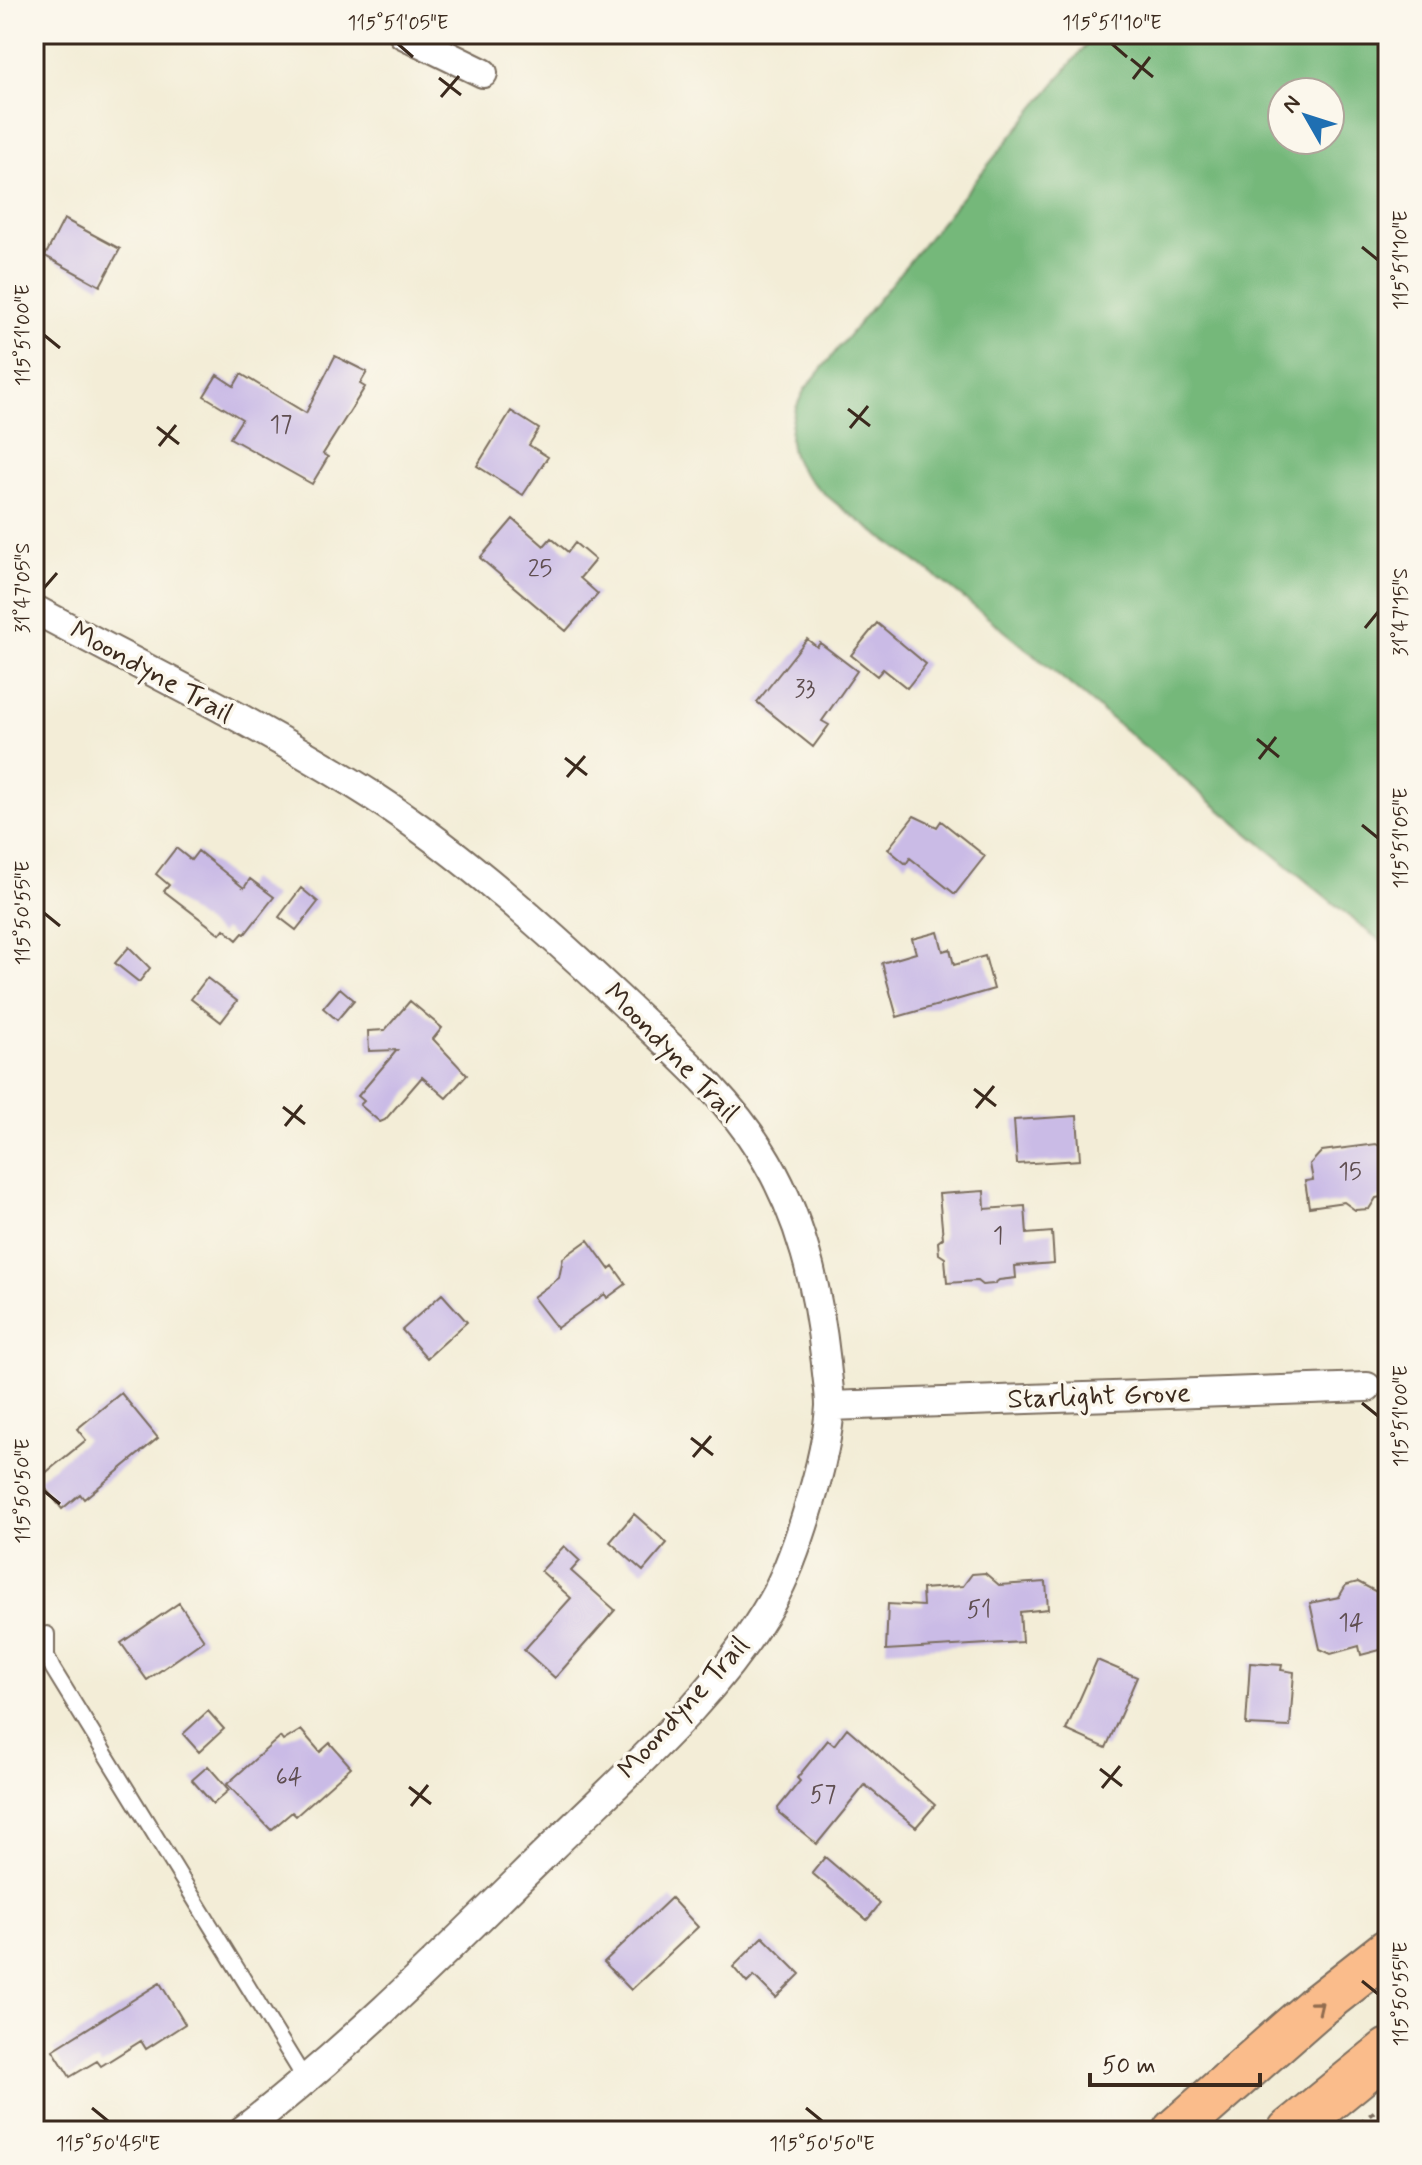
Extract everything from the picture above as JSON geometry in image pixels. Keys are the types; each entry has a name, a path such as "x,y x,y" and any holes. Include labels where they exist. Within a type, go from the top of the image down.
{"main road":[{"path":"1175,2131 1314,2009 1388,1951"},
{"path":"1290,2131 1388,2051"}],"street":[{"path":"403,34 483,73"},
{"name":"Moondyne Trail","path":"34,609 182,688 374,797 478,874 603,983 704,1079 760,1149 797,1226 820,1308 830,1406 810,1504 775,1597 730,1664 649,1752 409,1986 306,2081 242,2131"},
{"name":"Starlight Grove","path":"830,1406 1367,1387"}],"lane":[{"path":"47,1634 47,1656 53,1669 306,2081"}],"path":[{"path":"1351,2131 1388,2100"}],"green space":[{"path":"1095,34 1388,34 1388,947 995,623 822,491 807,477 793,455 790,436 805,389"}],"building":[{"path":"64,219 120,249 100,286 45,256"},
{"path":"335,356 367,372 360,384 365,387 323,454 328,457 312,484 230,438 242,419 204,396 217,375 234,386 241,374 306,413"},
{"path":"511,411 539,429 529,445 548,457 523,495 477,466"},
{"path":"513,519 544,546 551,538 568,552 575,543 595,560 580,578 598,594 566,631 480,558"},
{"path":"877,623 926,664 907,688 883,669 877,676 851,655"},
{"path":"807,639 817,647 820,643 857,671 822,721 829,725 813,747 757,702"},
{"path":"914,816 937,827 941,821 985,856 955,894 910,858 906,864 888,849"},
{"path":"176,848 191,860 198,851 244,888 250,879 274,897 237,940 224,929 220,934 164,891 169,885 156,874"},
{"path":"301,888 318,902 296,930 279,917"},
{"path":"938,932 943,951 950,949 954,965 985,956 994,989 897,1017 882,963 916,953 912,939"},
{"path":"129,947 150,968 139,982 115,963"},
{"path":"207,978 237,1001 221,1022 191,999"},
{"path":"340,988 354,1000 337,1020 323,1008"},
{"path":"410,1001 442,1028 433,1039 467,1075 446,1098 422,1077 380,1122 360,1105 364,1101 358,1096 397,1050 369,1051 368,1031 385,1030"},
{"path":"1077,1116 1080,1160 1017,1164 1014,1120"},
{"path":"1376,1144 1388,1151 1388,1196 1376,1198 1369,1209 1355,1210 1344,1202 1309,1207 1305,1181 1313,1180 1310,1164 1322,1151"},
{"path":"984,1191 985,1209 1025,1206 1027,1234 1052,1232 1054,1263 1015,1266 1016,1278 999,1280 994,1284 982,1285 977,1281 947,1283 945,1258 939,1254 938,1242 943,1238 939,1194"},
{"path":"588,1240 609,1269 613,1266 626,1284 607,1298 605,1294 557,1328 533,1297 559,1278 563,1258"},
{"path":"442,1294 467,1322 427,1358 402,1330"},
{"path":"121,1393 158,1438 84,1499 80,1494 62,1509 38,1479 86,1440 77,1429"},
{"path":"634,1514 667,1543 643,1571 610,1542"},
{"path":"564,1546 580,1561 571,1571 615,1610 555,1678 524,1650 571,1598 541,1571"},
{"path":"985,1573 999,1585 1046,1582 1048,1609 1020,1612 1022,1642 886,1650 888,1604 923,1606 922,1589 963,1586 972,1574"},
{"path":"1358,1582 1388,1598 1388,1642 1384,1649 1361,1655 1359,1646 1331,1654 1320,1649 1310,1603 1339,1597 1346,1585"},
{"path":"179,1603 204,1640 147,1680 121,1643"},
{"path":"1097,1660 1137,1677 1106,1748 1066,1730"},
{"path":"1250,1663 1282,1665 1281,1670 1294,1672 1290,1727 1246,1725"},
{"path":"208,1711 224,1729 199,1752 183,1734"},
{"path":"847,1728 935,1805 916,1827 865,1785 817,1844 779,1813 778,1808 800,1781 797,1778 828,1740 834,1745"},
{"path":"301,1730 320,1752 330,1743 351,1767 296,1816 292,1812 271,1830 227,1784 280,1737 283,1741"},
{"path":"208,1766 229,1790 213,1804 192,1780"},
{"path":"825,1857 880,1904 867,1920 812,1873"},
{"path":"671,1898 698,1927 631,1990 604,1962"},
{"path":"763,1937 800,1974 776,1998 754,1976 747,1983 733,1967"},
{"path":"160,1983 185,2024 146,2049 141,2041 101,2066 97,2061 70,2077 53,2050"}]}
